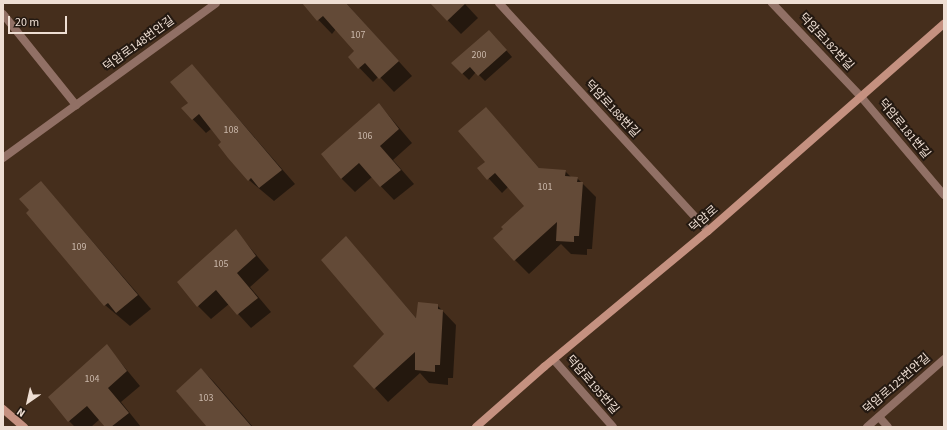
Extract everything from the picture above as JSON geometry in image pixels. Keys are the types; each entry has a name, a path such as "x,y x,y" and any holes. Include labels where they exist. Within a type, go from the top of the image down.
{"street":[{"name":"덕암로148번안길","path":"3,158 216,3"},
{"name":"덕암로188번길","path":"499,3 708,231"},
{"name":"덕암로182번길","path":"772,3 862,98"},
{"path":"3,14 76,105"},
{"name":"덕암로","path":"476,427 708,231 862,98 944,24"},
{"name":"덕암로181번길","path":"862,98 944,195"},
{"name":"덕암로125번안길","path":"867,427 944,359"},
{"name":"덕암로195번길","path":"554,360 612,427"},
{"path":"3,409 24,427"},
{"path":"879,417 888,427"}],"building":[{"path":"302,3 346,3 399,61 379,79 365,63 358,69 348,57 354,51 323,16 317,21"},
{"path":"430,3 466,3 447,21"},
{"path":"489,30 507,50 478,76 470,67 462,74 451,63"},
{"path":"192,64 282,170 259,188 251,178 248,181 228,158 218,145 221,142 199,114 192,120 181,108 188,103 170,82"},
{"path":"379,103 399,129 380,146 401,170 380,187 359,163 341,179 321,154"},
{"path":"486,107 539,168 566,170 565,176 578,177 577,182 583,182 579,236 574,236 574,242 556,241 557,222 514,261 493,238 503,229 501,227 524,206 495,173 487,180 477,168 485,162 458,131"},
{"path":"41,181 138,295 116,313 108,303 104,306 26,213 29,210 19,199"},
{"path":"236,229 256,256 237,273 258,298 237,315 216,290 197,307 177,282"},
{"path":"346,236 416,318 418,302 438,304 438,309 443,310 440,365 435,365 435,372 415,370 415,352 374,389 353,366 384,334 321,260"},
{"path":"107,344 127,371 108,388 129,413 111,427 105,427 87,406 68,422 48,397"},
{"path":"201,368 252,427 207,427 176,391"}]}
